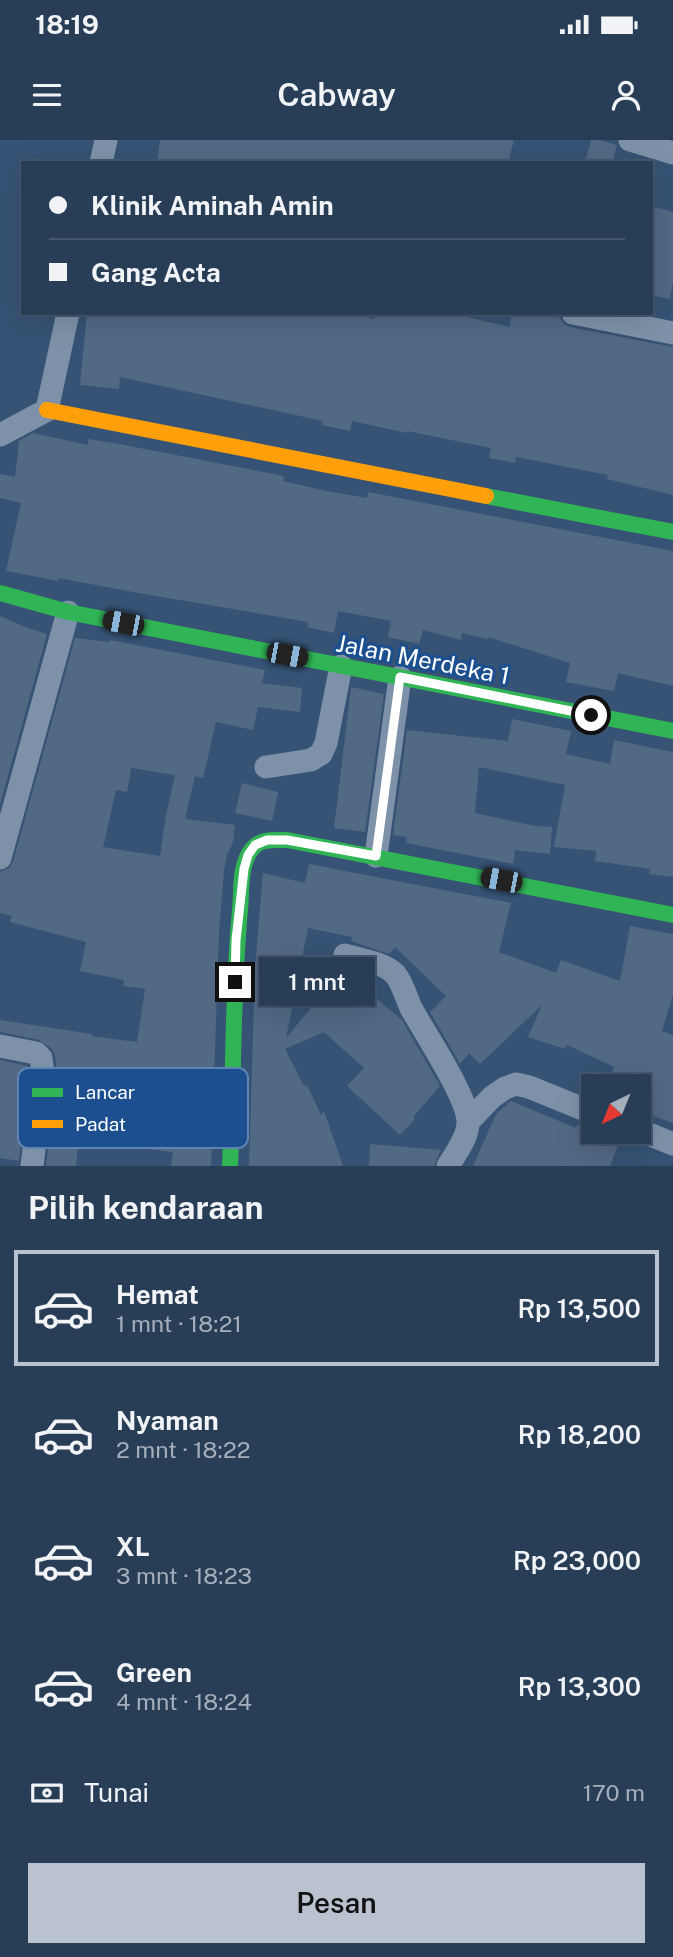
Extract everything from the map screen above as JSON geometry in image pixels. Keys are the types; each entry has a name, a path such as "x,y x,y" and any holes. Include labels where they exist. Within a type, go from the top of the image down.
{"street":[{"path":"101,161 106,140"},
{"path":"630,140 673,153"},
{"path":"47,410 68,315"},
{"path":"583,315 673,333"},
{"path":"0,435 47,410 673,532"},
{"name":"Jalan Merdeka 1","path":"0,593 68,612 673,732"},
{"path":"0,858 68,612"},
{"path":"266,767 311,760 321,754 327,743 341,666"},
{"path":"376,856 400,677"},
{"path":"233,1068 236,940 244,869 248,855 255,845 267,840 287,840 376,856 673,915"},
{"path":"345,955 383,966 393,973 458,1091 468,1122 465,1137 448,1166"},
{"path":"0,1046 36,1053 41,1058 42,1068"},
{"path":"468,1122 492,1097 516,1084 581,1108"},
{"path":"651,1135 673,1144"},
{"path":"32,1166 34,1148"},
{"path":"230,1166 231,1148"}],"building":[{"path":"160,140 514,140 509,161 157,161"},
{"path":"591,140 617,145 613,161 586,161"},
{"path":"653,207 673,212 673,283 670,299 653,295"},
{"path":"87,315 356,315 374,319 375,315 459,315 510,327 512,315 548,315 560,318 570,327 673,347 673,495 607,479 608,475 516,457 515,463 489,458 491,448 352,421 350,431 322,425 323,421 120,377 119,389 80,385"},
{"path":"33,433 88,445 88,439 114,443 284,476 283,481 322,490 367,498 368,492 673,551 673,686 618,673 614,691 566,682 570,663 488,637 487,639 462,633 461,640 423,630 419,644 388,637 391,621 338,611 334,633 307,627 308,622 6,571 21,503 0,498 0,474 15,477 19,441"},
{"path":"0,616 47,634 0,805"},
{"path":"75,638 110,640 265,670 262,683 302,688 300,712 258,707 253,730 216,722 203,778 195,776 185,819 235,825 224,871 214,1068 56,1068 51,1048 39,1040 0,1032 0,1020 137,1042 145,989 123,986 124,980 80,971 86,942 10,922 12,916 0,913 0,872 9,868 13,862","holes":["131,768 175,775 160,856 103,847 116,790 127,792"]},
{"path":"351,687 384,694 365,832 334,828"},
{"path":"512,719 571,731 566,754 610,764 614,740 673,752 673,877 649,874 650,869 595,861 596,851 554,847 565,785 479,767 475,813 552,827 550,854 515,850 513,864 406,843 407,837 393,835 407,730 508,741"},
{"path":"242,783 278,792 272,821 235,813"},
{"path":"309,864 511,903 499,952 556,973 561,960 620,981 630,926 673,934 673,995 662,1031 673,1035 673,1123 651,1115 651,1074 611,1074 614,1067 567,1045 565,1049 528,1037 542,1005 480,1064 469,1053 460,1064 430,1012 446,996 395,947 389,954 351,941 352,937 308,928 286,1038 343,969 368,975 371,976 362,987 402,1020 440,1086 400,1135 347,1086 364,1068 324,1032 285,1049 321,1115 324,1111 343,1166 249,1166 255,968 263,873 305,883"},
{"path":"0,1060 28,1068 18,1068 19,1161 0,1158"},
{"path":"511,1101 576,1128 577,1125 581,1127 581,1144 619,1144 610,1166 473,1166 496,1114"},
{"path":"370,1144 441,1150 434,1166 369,1166"},
{"path":"48,1148 78,1148 76,1166 46,1166"},
{"path":"212,1148 211,1166 171,1166 173,1152 147,1149"}],"traffic: fast":[{"path":"486,496 673,532"},
{"path":"0,593 68,612 673,731"},
{"path":"233,1068 242,878 252,849 268,840 287,840 673,915"},
{"path":"230,1166 231,1148"}],"traffic: slow":[{"path":"47,410 486,496"}],"route":[{"path":"235,982 236,940 244,869 248,855 255,845 267,840 287,840 376,856 400,677 591,715"}]}
